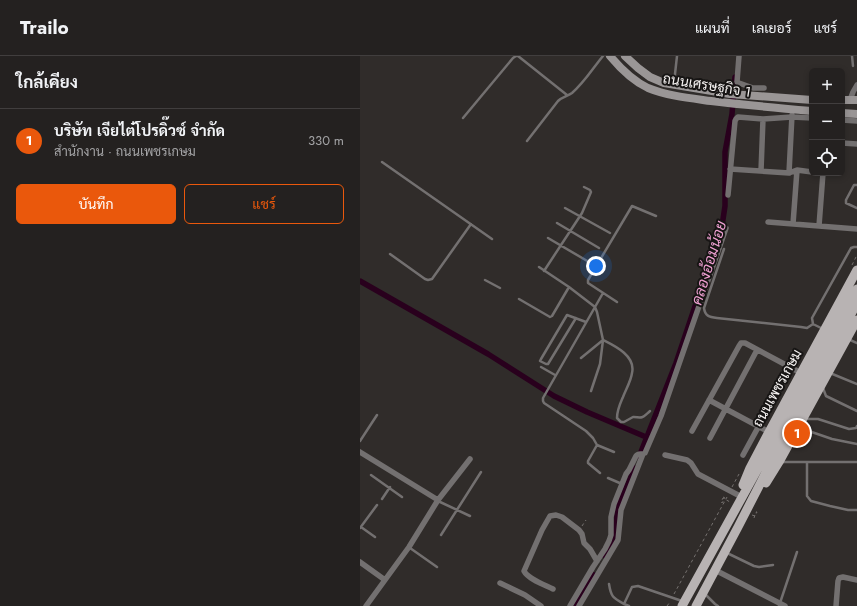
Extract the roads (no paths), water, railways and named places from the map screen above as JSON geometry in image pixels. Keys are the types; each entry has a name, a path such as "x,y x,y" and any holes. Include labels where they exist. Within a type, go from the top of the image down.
{"main road":[{"name":"ถนนเศรษฐกิจ 1","path":"610,56 632,78 646,87 664,94 793,113 809,111"},
{"name":"ถนนเศรษฐกิจ 1","path":"625,56 650,77 664,83 730,94 809,100"},
{"path":"845,113 857,114"},
{"name":"ถนนเพชรเกษม","path":"728,522 734,493 750,468 857,270"},
{"name":"ถนนเพชรเกษม","path":"683,604 857,289"},
{"name":"ถนนเพชรเกษม","path":"696,606 778,449 857,303"},
{"name":"ถนนเพชรเกษม","path":"738,527 779,462 857,320"}],"street":[{"path":"739,56 738,82 752,88 764,88"},
{"path":"850,100 852,92 857,85"},
{"path":"789,172 793,113"},
{"path":"728,195 734,121 736,118 763,119 793,113 809,117"},
{"path":"761,171 763,119"},
{"path":"845,120 857,121"},
{"path":"845,143 857,144"},
{"path":"730,169 789,172 797,170 809,172"},
{"path":"793,224 797,170"},
{"path":"819,226 823,176"},
{"path":"768,222 857,229"},
{"path":"570,606 605,550 611,535 612,510 622,484 636,456 645,452 661,416 726,228"},
{"path":"692,431 741,343 745,343 801,373"},
{"path":"710,438 758,350"},
{"path":"743,456 791,367"},
{"path":"709,400 769,432"},
{"path":"360,452 438,500"},
{"path":"579,606 618,540 621,510 641,454"},
{"path":"665,455 687,460 691,463 698,474 734,493"},
{"path":"366,606 409,547 438,500 470,459"},
{"path":"553,589 531,578 524,571 542,530 550,516 556,515 562,517 579,530 582,534 584,543 597,561"},
{"path":"360,562 385,580"},
{"path":"715,570 781,605"},
{"path":"836,606 838,582 840,578 857,578"},
{"path":"500,583 525,595 542,606"}],"lane":[{"path":"463,118 516,56 518,56 568,96"},
{"path":"527,141 558,101 570,95 603,56"},
{"path":"674,85 678,56"},
{"path":"852,56 853,66"},
{"path":"382,162 492,239"},
{"path":"857,185 854,185 846,200 846,203 857,208"},
{"path":"544,271 580,216 590,192 590,190 584,187"},
{"path":"616,302 588,283 588,280 632,206 656,216"},
{"path":"565,208 610,233"},
{"path":"557,223 599,248"},
{"path":"390,254 425,279 430,280 471,224"},
{"path":"548,238 589,262"},
{"path":"813,324 812,318 851,248 857,247"},
{"path":"724,249 704,308 706,316 807,328 813,324"},
{"path":"539,267 569,287 598,312 603,340 600,364 591,391"},
{"path":"484,280 500,288"},
{"path":"519,299 550,317 569,287"},
{"path":"603,293 555,375 543,398 543,401 591,435 597,445 614,452"},
{"path":"576,318 548,364 540,361 567,315 576,318 586,322"},
{"path":"813,324 825,330"},
{"path":"847,338 857,343"},
{"path":"581,358 603,340"},
{"path":"603,340 616,346 630,359 632,364 633,372 619,406 617,418 621,422 624,422 633,416 643,418 650,411"},
{"path":"541,367 555,375"},
{"path":"828,372 857,384"},
{"path":"821,384 826,396 857,411"},
{"path":"360,441 377,414"},
{"path":"802,419 818,419 849,429 856,428 857,426"},
{"path":"798,428 832,439 857,444"},
{"path":"597,445 588,463 600,473"},
{"path":"779,462 857,462"},
{"path":"806,462 808,498 812,501 830,506 848,510 857,510"},
{"path":"442,535 481,472"},
{"path":"371,474 402,497"},
{"path":"608,478 622,484"},
{"path":"382,500 390,488"},
{"path":"438,500 470,516"},
{"path":"375,537 360,528 377,505"},
{"path":"409,547 437,567"},
{"path":"725,552 754,566 759,567 773,565"},
{"path":"781,605 797,552"},
{"path":"609,584 611,594 614,598 628,606"},
{"path":"624,604 632,587 638,586 672,597 683,604"},
{"path":"703,592 718,606"}],"waterway":[{"name":"คลองอ้อมน้อย","path":"639,457 676,363 722,226 725,206 725,152 732,114 735,77"},
{"path":"360,281 488,354 554,396 646,437"},
{"path":"605,556 615,536 618,506 635,468"},
{"path":"576,606 594,575"}],"place":[{"name":"บริษัท เจียไต๋โปรดิ๊วซ์ จำกัด","path":"797,433"}]}
